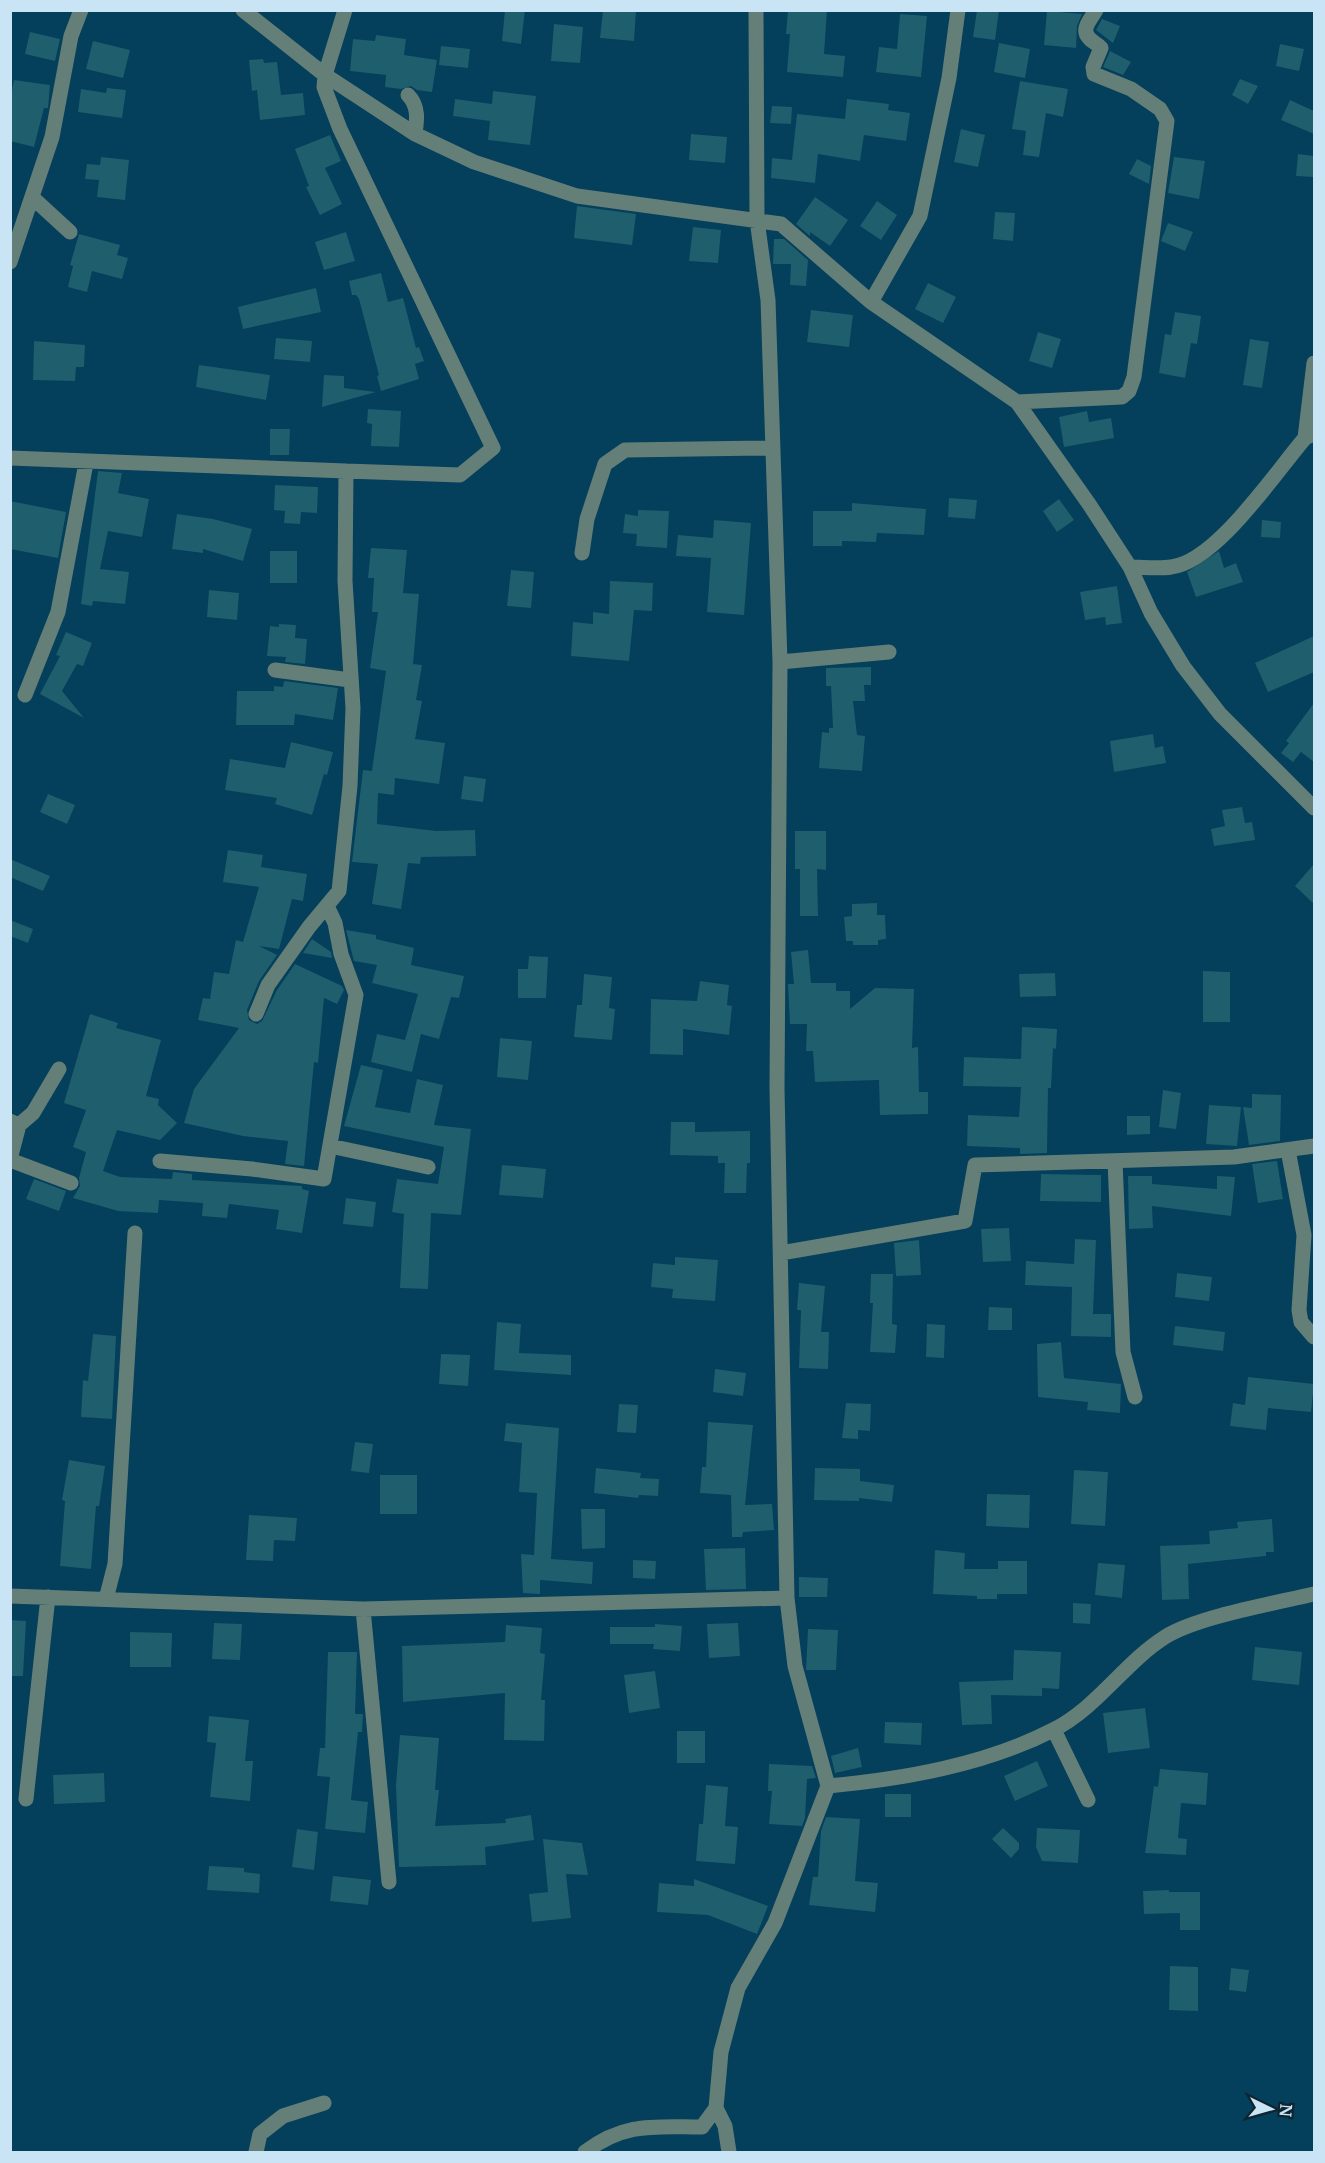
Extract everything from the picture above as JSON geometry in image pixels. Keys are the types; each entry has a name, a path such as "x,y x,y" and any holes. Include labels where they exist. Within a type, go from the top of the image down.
{"street":[{"path":"10,262 52,137 71,36 81,10"},
{"path":"243,10 325,75 415,134 474,162 577,196 781,224 871,302 1017,402 1130,567 1151,613 1183,666 1220,714 1314,808"},
{"path":"10,458 87,463 460,475 493,448 340,129 324,87 325,75 345,10"},
{"path":"585,2152 606,2137 627,2129 702,2127 716,2108 721,2052 738,1988 775,1923 828,1786 795,1666 787,1598 777,1088 780,662 768,300 757,220 756,10"},
{"path":"871,302 920,216 949,78 958,10"},
{"path":"1017,402 1122,397 1129,391 1134,376 1167,121 1160,109 1131,88 1094,74 1093,67 1101,48 1088,38 1086,32 1088,20 1096,10"},
{"path":"408,95 413,100 417,116 415,134"},
{"path":"33,198 70,232"},
{"path":"1130,567 1173,567 1200,557 1233,526 1310,436 1314,363"},
{"path":"582,553 587,519 605,464 625,450 773,448"},
{"path":"25,695 58,612 87,463"},
{"path":"256,1014 268,986 339,891 350,786 353,708 345,581 346,471"},
{"path":"780,662 889,652"},
{"path":"275,670 350,680"},
{"path":"160,1161 252,1169 324,1179 356,995 341,954 335,922 327,906"},
{"path":"59,1069 33,1113 15,1123 10,1160 71,1183"},
{"path":"330,1146 428,1167"},
{"path":"781,1253 965,1221 975,1165 1234,1157 1314,1146"},
{"path":"1288,1150 1304,1235 1299,1310 1301,1322 1314,1337"},
{"path":"1115,1161 1123,1352 1135,1397"},
{"path":"106,1599 116,1553 135,1233"},
{"path":"828,1786 868,1782 974,1761 1054,1730 1087,1706 1142,1653 1168,1635 1206,1621 1314,1594"},
{"path":"10,1596 363,1608 787,1598"},
{"path":"26,1798 48,1597"},
{"path":"363,1608 389,1882"},
{"path":"1054,1730 1088,1800"},
{"path":"256,2152 260,2134 283,2116 324,2103"},
{"path":"716,2108 725,2126 729,2152"}],"building":[{"path":"505,10 525,10 521,44 502,41"},
{"path":"603,10 636,10 634,41 600,38"},
{"path":"788,10 827,10 824,54 845,56 843,77 787,72 790,34 786,34"},
{"path":"977,10 999,10 995,40 973,37"},
{"path":"1047,11 1082,14 1077,26 1076,48 1044,45"},
{"path":"900,14 927,16 921,77 876,72 879,47 897,49"},
{"path":"1102,19 1120,26 1113,43 1096,30"},
{"path":"554,24 583,27 580,63 551,61"},
{"path":"30,32 60,39 55,61 25,54"},
{"path":"376,35 406,39 404,55 437,60 432,92 417,90 411,86 401,89 385,87 386,75 350,71 353,39 375,41"},
{"path":"93,41 130,50 123,78 86,69"},
{"path":"999,43 1030,49 1025,78 994,72"},
{"path":"1280,44 1304,49 1299,71 1276,66"},
{"path":"441,46 470,49 468,68 439,65"},
{"path":"1110,51 1131,62 1123,75 1103,67"},
{"path":"263,59 264,63 277,62 281,95 303,93 305,115 260,120 257,90 252,91 249,60"},
{"path":"1240,79 1258,86 1248,104 1232,95"},
{"path":"14,80 50,85 48,108 44,108 34,147 10,141 10,100"},
{"path":"1020,81 1068,89 1063,117 1046,113 1039,157 1023,155 1026,131 1012,129"},
{"path":"107,88 126,90 122,118 78,112 81,89 106,93"},
{"path":"493,91 536,96 530,145 488,140 490,121 453,116 455,99 492,104"},
{"path":"847,99 889,104 888,110 910,113 906,141 864,135 860,161 818,154 815,183 771,178 772,158 792,160 797,114 845,119"},
{"path":"1290,100 1314,111 1314,134 1281,120"},
{"path":"772,106 792,107 791,124 770,123"},
{"path":"961,129 985,135 978,167 954,162"},
{"path":"691,134 727,137 725,163 689,160"},
{"path":"330,135 341,161 325,168 342,204 320,215 306,187 309,186 295,149"},
{"path":"1298,154 1314,156 1314,177 1296,176"},
{"path":"101,157 129,160 125,200 97,197 99,180 85,179 87,164 100,165"},
{"path":"1174,157 1205,161 1199,199 1168,193"},
{"path":"1137,159 1151,166 1149,184 1129,174"},
{"path":"815,197 848,220 830,246 810,232 810,236 796,224"},
{"path":"877,201 897,215 881,240 860,226"},
{"path":"577,206 636,214 632,245 574,238"},
{"path":"995,212 1015,213 1013,241 993,239"},
{"path":"1168,223 1193,232 1185,251 1161,241"},
{"path":"693,227 721,230 718,263 689,261"},
{"path":"346,232 355,261 324,270 315,242"},
{"path":"79,234 120,245 117,255 128,258 122,279 92,271 87,292 68,287 73,266 70,265"},
{"path":"774,239 784,239 808,260 806,286 790,285 791,264 773,264"},
{"path":"381,273 388,302 403,298 416,348 419,347 424,361 415,364 419,379 381,391 359,299 356,295 352,295 349,281"},
{"path":"928,283 956,297 943,323 915,309"},
{"path":"316,288 321,312 243,329 238,307"},
{"path":"811,310 853,315 849,347 807,342"},
{"path":"1175,312 1201,316 1197,344 1191,343 1185,378 1159,373 1165,334 1171,335"},
{"path":"1038,332 1061,339 1052,368 1029,361"},
{"path":"276,338 312,341 310,362 274,359"},
{"path":"1250,339 1269,342 1262,388 1243,385"},
{"path":"34,341 85,345 84,367 76,367 75,381 33,380"},
{"path":"199,365 270,375 266,400 196,387"},
{"path":"324,375 344,376 344,388 376,392 322,407"},
{"path":"368,409 401,411 399,447 371,446 372,424 367,423"},
{"path":"1087,411 1089,422 1111,418 1114,438 1064,447 1059,417"},
{"path":"270,429 290,429 289,455 270,455"},
{"path":"98,471 122,473 118,493 149,499 142,537 108,531 100,569 129,572 125,604 93,601 92,606 81,604"},
{"path":"275,485 318,487 317,513 301,512 300,524 284,523 285,511 274,510"},
{"path":"949,498 977,500 975,519 948,517"},
{"path":"1059,499 1074,520 1057,532 1043,511"},
{"path":"10,501 66,512 58,558 10,549"},
{"path":"852,503 926,509 924,535 877,533 876,542 842,541 842,546 813,546 813,511 852,511"},
{"path":"638,510 669,511 667,548 636,546 637,534 623,533 625,514 638,516"},
{"path":"177,514 213,519 252,529 243,561 203,549 203,553 172,549"},
{"path":"714,520 751,523 744,615 707,612 711,558 676,556 678,535 713,538"},
{"path":"1262,520 1281,522 1280,538 1261,537"},
{"path":"371,548 407,550 403,593 419,594 413,664 422,665 416,700 422,701 415,739 445,743 439,784 395,778 394,795 378,793 377,824 436,831 475,830 476,856 421,857 420,864 408,863 401,909 372,904 378,864 352,862 363,770 372,771 386,671 370,668 378,612 372,612 374,578 368,578"},
{"path":"270,551 297,551 297,583 270,583"},
{"path":"1219,551 1224,568 1236,563 1243,582 1196,597 1187,572"},
{"path":"511,570 534,572 531,608 507,606"},
{"path":"610,581 653,583 652,611 634,610 629,661 571,656 573,622 593,624 593,612 609,614"},
{"path":"1117,586 1122,623 1106,625 1105,617 1085,620 1080,592"},
{"path":"209,590 239,593 237,620 207,617"},
{"path":"279,624 296,625 295,638 307,639 305,664 285,662 286,657 267,656 270,626 279,627"},
{"path":"66,632 92,643 83,666 77,664 62,691 84,718 40,694 60,656 56,655"},
{"path":"1314,636 1314,672 1268,692 1255,663"},
{"path":"871,667 871,685 864,685 865,701 853,701 857,735 865,736 862,771 819,768 822,732 829,733 829,728 833,728 831,686 826,686 826,668"},
{"path":"284,681 338,688 333,720 295,714 294,725 236,725 237,691 274,691 274,686 283,687"},
{"path":"1314,703 1314,762 1301,752 1293,762 1281,753 1289,743 1286,741"},
{"path":"1153,734 1155,748 1163,746 1166,763 1114,772 1110,741"},
{"path":"291,742 333,752 312,815 275,804 277,798 225,790 230,759 285,768"},
{"path":"464,776 486,779 483,802 461,799"},
{"path":"48,794 75,805 67,824 40,812"},
{"path":"1242,807 1245,823 1252,822 1255,840 1214,846 1211,829 1225,826 1222,810"},
{"path":"795,831 826,831 826,870 817,869 818,916 800,916 800,869 795,869"},
{"path":"228,850 263,855 261,867 307,874 303,901 292,899 279,949 259,946 277,955 259,981 247,1010 249,1020 257,1024 262,1021 277,990 295,964 342,986 344,990 337,1004 324,998 318,1063 314,1062 304,1166 285,1164 288,1141 243,1136 184,1123 194,1089 239,1028 198,1020 203,998 210,999 214,972 229,974 236,940 243,942 259,887 223,882"},
{"path":"10,859 50,876 43,891 10,877"},
{"path":"1314,864 1314,904 1295,886"},
{"path":"877,903 877,915 885,915 886,939 878,940 878,945 853,945 853,941 846,941 844,917 852,916 852,904"},
{"path":"10,920 33,929 28,943 10,936"},
{"path":"346,930 376,935 376,939 414,948 411,965 464,976 459,998 451,997 439,1039 421,1034 412,1072 371,1062 377,1034 405,1040 418,994 372,983 377,965 354,961"},
{"path":"312,939 331,952 332,958 303,953"},
{"path":"808,950 811,983 836,983 836,991 850,991 850,1009 875,988 914,989 912,1048 918,1047 919,1092 928,1092 928,1114 880,1115 879,1080 815,1082 813,1051 806,1051 807,1024 790,1024 788,984 794,984 791,952"},
{"path":"529,956 548,957 546,998 518,998 518,969 528,969"},
{"path":"1203,971 1230,972 1230,1022 1203,1022"},
{"path":"1055,973 1056,996 1020,997 1019,974"},
{"path":"584,974 612,977 609,1008 615,1009 612,1040 574,1037 577,1005 582,1005"},
{"path":"700,981 729,985 727,1005 732,1006 729,1035 683,1029 683,1055 650,1054 651,999 697,1001"},
{"path":"90,1014 118,1023 116,1028 161,1040 146,1096 159,1099 158,1105 177,1123 160,1140 117,1130 103,1171 120,1177 172,1179 173,1172 192,1174 192,1180 302,1186 302,1189 309,1191 302,1233 276,1229 279,1210 229,1204 227,1218 202,1216 203,1203 159,1200 158,1213 118,1211 73,1198 80,1186 79,1178 86,1152 73,1147 86,1110 64,1103"},
{"path":"1022,1027 1057,1029 1056,1049 1053,1048 1051,1088 1048,1088 1047,1153 1020,1154 1020,1148 967,1146 968,1115 1019,1117 1021,1087 963,1086 964,1057 1021,1059"},
{"path":"500,1038 532,1041 528,1080 497,1077"},
{"path":"361,1065 383,1070 375,1107 410,1113 417,1079 443,1085 434,1125 471,1129 461,1215 431,1213 428,1289 400,1288 404,1214 392,1212 397,1179 438,1184 444,1147 344,1126"},
{"path":"1163,1090 1181,1093 1176,1129 1159,1127"},
{"path":"1252,1094 1281,1095 1280,1141 1249,1145 1243,1107 1252,1108"},
{"path":"1209,1105 1241,1107 1237,1146 1206,1144"},
{"path":"1127,1116 1150,1116 1150,1134 1127,1135"},
{"path":"671,1122 695,1122 695,1132 750,1131 750,1163 747,1163 746,1193 724,1193 725,1163 718,1163 718,1156 670,1155"},
{"path":"1277,1161 1283,1199 1258,1203 1252,1164"},
{"path":"502,1165 546,1169 543,1198 499,1195"},
{"path":"1041,1174 1101,1175 1101,1202 1040,1201"},
{"path":"1128,1176 1152,1176 1152,1184 1217,1189 1217,1176 1235,1177 1231,1216 1152,1206 1153,1228 1129,1229"},
{"path":"34,1179 66,1191 59,1211 26,1199"},
{"path":"346,1198 376,1202 373,1227 343,1224"},
{"path":"1009,1228 1011,1261 983,1262 981,1229"},
{"path":"1075,1239 1096,1240 1093,1314 1111,1314 1111,1337 1071,1336 1072,1287 1025,1285 1026,1261 1074,1264"},
{"path":"919,1240 921,1275 896,1276 894,1243"},
{"path":"675,1257 718,1260 715,1301 672,1298 673,1289 651,1287 653,1263 675,1265"},
{"path":"1177,1273 1212,1277 1209,1301 1175,1297"},
{"path":"871,1274 893,1274 892,1324 897,1325 895,1353 870,1352 873,1303 870,1303"},
{"path":"799,1283 825,1286 821,1332 829,1332 828,1369 799,1368 801,1310 797,1310"},
{"path":"989,1307 1012,1308 1012,1330 988,1330"},
{"path":"497,1322 521,1324 519,1353 571,1355 571,1375 494,1370"},
{"path":"927,1324 945,1325 944,1358 926,1357"},
{"path":"1175,1326 1225,1332 1223,1351 1173,1345"},
{"path":"93,1334 116,1336 112,1419 81,1417 83,1380 88,1381"},
{"path":"1061,1342 1064,1378 1121,1384 1120,1413 1087,1410 1088,1402 1038,1397 1037,1344"},
{"path":"441,1354 470,1355 468,1386 439,1384"},
{"path":"715,1369 746,1373 743,1396 713,1392"},
{"path":"1248,1377 1314,1384 1311,1412 1268,1408 1266,1430 1230,1426 1233,1403 1245,1405"},
{"path":"846,1403 871,1404 870,1431 858,1430 858,1439 842,1438"},
{"path":"619,1404 638,1405 636,1433 617,1432"},
{"path":"708,1422 753,1425 745,1505 772,1504 774,1530 743,1532 742,1537 732,1537 731,1495 700,1493 702,1467 706,1467"},
{"path":"506,1423 559,1428 551,1559 593,1562 592,1584 540,1580 540,1594 523,1593 521,1554 534,1555 537,1493 519,1492 522,1443 504,1441"},
{"path":"355,1442 373,1444 369,1473 351,1471"},
{"path":"69,1460 105,1466 99,1506 96,1506 91,1569 60,1566 65,1501 62,1500"},
{"path":"596,1468 641,1473 640,1478 659,1479 658,1496 639,1495 638,1498 594,1493"},
{"path":"815,1468 860,1469 860,1481 894,1485 892,1502 859,1498 859,1501 814,1500"},
{"path":"1074,1470 1108,1472 1105,1526 1071,1524"},
{"path":"380,1475 417,1475 417,1514 380,1514"},
{"path":"987,1494 1030,1495 1029,1528 986,1526"},
{"path":"581,1509 605,1509 605,1548 582,1549"},
{"path":"249,1515 297,1518 295,1541 274,1540 273,1561 246,1560"},
{"path":"1272,1519 1274,1552 1266,1552 1266,1556 1188,1564 1189,1599 1162,1600 1160,1546 1210,1544 1209,1531 1238,1528 1237,1522"},
{"path":"745,1548 746,1589 706,1590 704,1549"},
{"path":"935,1550 965,1553 964,1569 998,1569 998,1561 1027,1561 1027,1594 997,1594 997,1599 977,1599 977,1596 933,1594"},
{"path":"633,1560 656,1561 655,1579 633,1578"},
{"path":"1098,1563 1125,1565 1122,1598 1095,1595"},
{"path":"799,1577 828,1578 827,1597 799,1597"},
{"path":"1073,1603 1091,1604 1090,1624 1073,1623"},
{"path":"10,1620 26,1621 23,1676 10,1676"},
{"path":"214,1623 242,1624 240,1660 212,1659"},
{"path":"738,1623 740,1656 709,1658 707,1624"},
{"path":"655,1624 682,1626 680,1651 653,1649 654,1644 610,1644 610,1627 655,1627"},
{"path":"506,1625 542,1628 540,1653 545,1654 541,1700 545,1700 544,1741 504,1740 505,1693 403,1702 402,1646 505,1642"},
{"path":"808,1629 838,1630 836,1670 806,1670"},
{"path":"130,1632 172,1633 171,1667 130,1667"},
{"path":"1255,1647 1302,1652 1299,1685 1252,1680"},
{"path":"1014,1650 1061,1652 1059,1689 1042,1688 1042,1696 991,1695 992,1724 962,1725 959,1682 1013,1680"},
{"path":"328,1652 357,1652 355,1714 363,1714 362,1732 358,1732 351,1800 368,1802 365,1833 325,1829 330,1777 317,1776 320,1748 325,1748"},
{"path":"655,1671 660,1708 629,1713 624,1675"},
{"path":"1145,1708 1150,1748 1108,1753 1103,1713"},
{"path":"209,1716 249,1720 245,1761 253,1761 250,1801 210,1797 216,1743 207,1742"},
{"path":"885,1722 922,1723 921,1745 884,1743"},
{"path":"677,1731 705,1731 705,1763 677,1763"},
{"path":"400,1735 439,1738 435,1790 439,1790 435,1826 506,1823 505,1819 531,1815 534,1840 485,1847 486,1865 399,1867 396,1785"},
{"path":"858,1748 862,1767 835,1773 831,1756"},
{"path":"1037,1761 1048,1786 1015,1801 1004,1776"},
{"path":"769,1764 812,1766 816,1778 807,1779 805,1818 802,1826 769,1824 772,1791 768,1791"},
{"path":"1160,1769 1208,1773 1206,1805 1181,1803 1178,1838 1187,1839 1186,1855 1145,1853 1154,1786 1158,1787"},
{"path":"104,1773 105,1802 54,1804 53,1775"},
{"path":"706,1785 728,1787 725,1826 738,1827 735,1864 696,1861 699,1824 703,1824"},
{"path":"885,1794 911,1794 911,1817 885,1817"},
{"path":"826,1817 860,1819 855,1881 878,1883 875,1912 809,1905 813,1877 818,1877 821,1831"},
{"path":"1003,1828 1019,1843 1019,1849 1011,1858 992,1839"},
{"path":"1037,1828 1080,1830 1078,1863 1042,1861 1036,1847"},
{"path":"297,1829 318,1832 314,1870 292,1867"},
{"path":"543,1839 582,1843 588,1875 566,1874 571,1918 532,1922 529,1894 548,1892"},
{"path":"209,1866 244,1868 244,1872 260,1874 259,1893 207,1890"},
{"path":"333,1876 371,1880 368,1905 330,1901"},
{"path":"694,1879 768,1906 757,1934 708,1915 657,1912 659,1883 694,1886"},
{"path":"1169,1890 1169,1892 1200,1892 1200,1930 1180,1930 1180,1913 1144,1914 1143,1891"},
{"path":"1170,1966 1198,1967 1198,2011 1169,2010"},
{"path":"1231,1968 1249,1970 1246,1992 1229,1990"}]}
